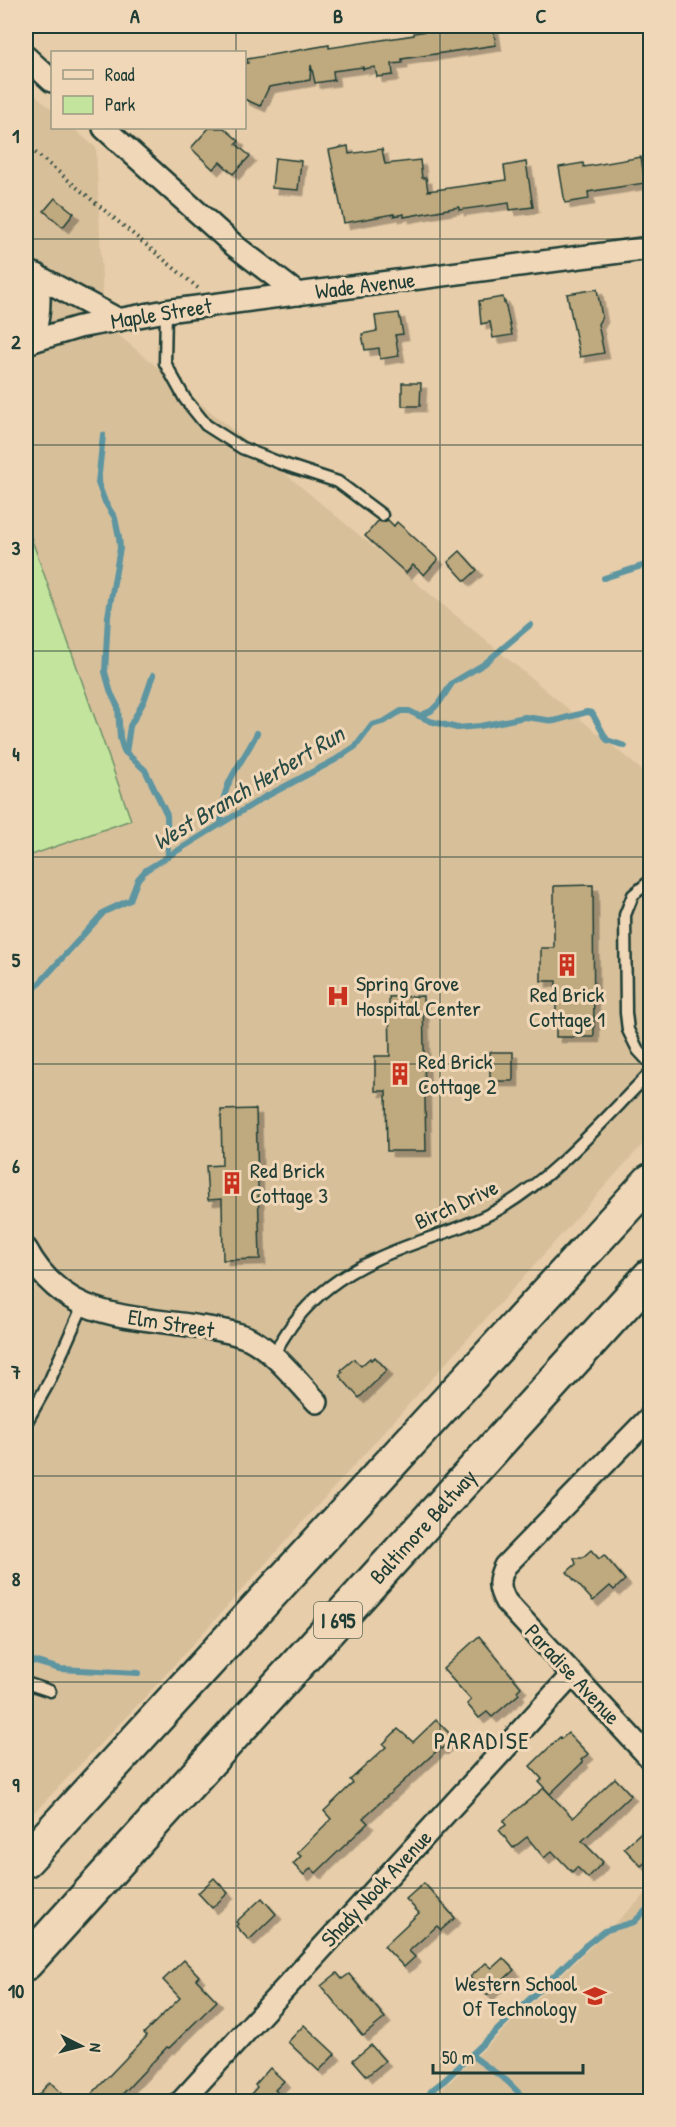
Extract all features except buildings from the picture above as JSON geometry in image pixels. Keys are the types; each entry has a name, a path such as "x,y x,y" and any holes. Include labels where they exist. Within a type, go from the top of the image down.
{"highway":[{"path":"26,1860 651,1181"},
{"name":"Baltimore Beltway","path":"26,1963 651,1276"}],"street":[{"path":"26,57 51,80"},
{"name":"Wade Avenue","path":"105,129 235,246 298,294 651,248"},
{"path":"31,272 119,320"},
{"path":"29,342 40,313 40,292 31,272"},
{"name":"Maple Street","path":"29,342 79,327 166,311 298,294"},
{"name":"Elm Street","path":"26,1249 35,1267 57,1290 83,1305 132,1318 218,1329 249,1339 272,1356 316,1402"},
{"name":"Paradise Avenue","path":"651,1418 505,1566 498,1588 506,1602 651,1758"},
{"name":"Shady Nook Avenue","path":"181,2102 572,1675"}],"lane":[{"path":"166,311 165,363 185,399 206,425 242,447 280,463 338,482 382,515"},
{"path":"651,881 633,895 625,915 628,1030 638,1050 651,1063"},
{"name":"Birch Drive","path":"272,1356 295,1321 319,1295 348,1274 375,1260 464,1226 499,1209 525,1192 559,1164 651,1073"},
{"path":"26,1423 49,1382 83,1305"},
{"path":"26,1683 50,1691"}],"path":[{"path":"26,145 217,304"}],"shaded area":[{"name":"Spring Grove Hospital Center","path":"26,86 51,109 51,129 74,129 96,148 104,323 650,777 650,1136 150,1692 26,1821 26,857 131,819 26,523"},
{"name":"Western School Of Technology","path":"650,1890 650,2101 430,2101"}],"green space":[{"path":"26,523 131,820 26,857"}],"waterway":[{"path":"103,435 98,483 105,502 115,518 120,548 108,616 105,672 118,707 120,738 124,751 145,770 167,815 168,857"},
{"path":"604,578 645,565 650,559"},
{"path":"419,716 431,711 452,683 484,664 530,625"},
{"path":"126,753 130,726 144,701 153,675"},
{"name":"West Branch Herbert Run","path":"26,998 104,912 130,900 138,879 146,870 263,798 335,760 356,746 372,725 385,721 401,711 409,711 430,721 457,728 525,717 554,721 587,712 592,713 607,740 625,746"},
{"path":"221,823 224,796 228,785 257,733"},
{"path":"26,1659 60,1669 138,1673"},
{"path":"424,2102 432,2090 586,1945 604,1931 634,1922 650,1906"},
{"path":"471,2055 507,2081 528,2102"}],"place":[{"name":"Red Brick Cottage 1","path":"567,965"},
{"name":"Spring Grove Hospital Center","path":"338,996"},
{"name":"Red Brick Cottage 2","path":"400,1074"},
{"name":"Red Brick Cottage 3","path":"232,1183"},
{"name":"Western School Of Technology","path":"595,1996"}],"district":[{"name":"PARADISE","path":"482,1740"}]}
